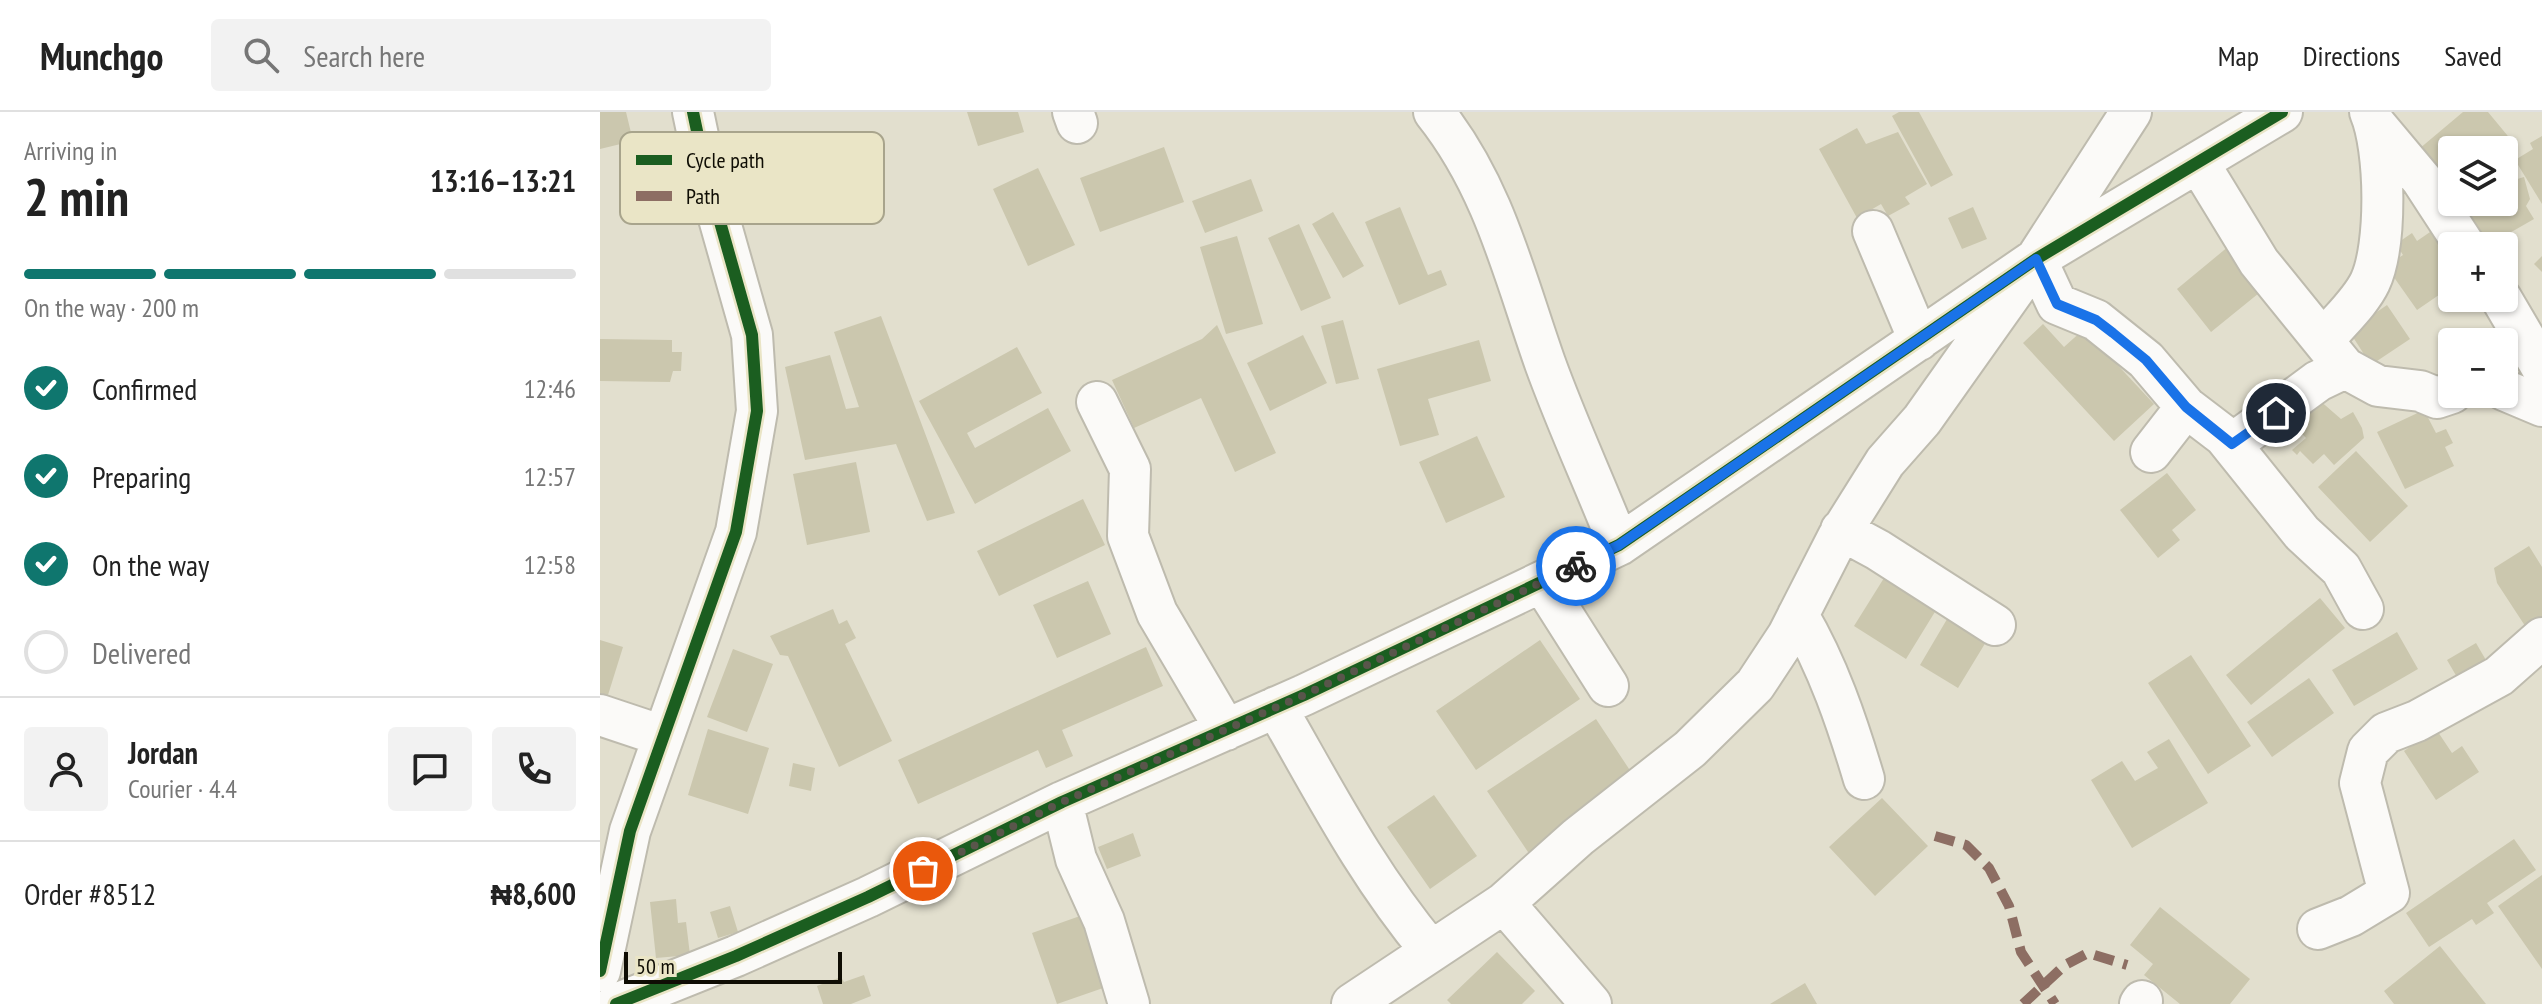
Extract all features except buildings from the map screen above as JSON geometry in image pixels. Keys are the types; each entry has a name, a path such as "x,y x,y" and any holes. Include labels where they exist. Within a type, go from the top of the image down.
{"street":[{"path":"693,112 697,132"},
{"path":"1434,112 1482,183 1511,253 1546,365 1619,545"},
{"path":"1352,1004 1504,903 1578,837 1690,749 1744,695 1763,672 1798,615 1841,530 1885,462 1922,420 2036,259 2131,112"},
{"path":"616,1004 736,956 855,903 1062,802 1276,707 1619,545 2036,259 2282,112"},
{"path":"2373,118 2422,180 2456,232"},
{"path":"2232,444 2318,381 2335,354 2369,283 2380,240 2373,118"},
{"path":"2198,162 2259,262 2335,354 2378,386 2420,391 2438,398"},
{"path":"600,971 630,831 736,532 757,411 752,335 721,224"},
{"path":"1873,231 1919,340"},
{"path":"2036,259 2057,304 2096,320 2146,360 2186,407 2232,444 2302,533 2341,569 2363,609"},
{"path":"2509,312 2542,368"},
{"path":"2518,396 2542,406"},
{"path":"1097,402 1130,469 1128,536 1157,613 1226,730"},
{"path":"2151,452 2186,407"},
{"path":"1841,530 1878,550 1995,625"},
{"path":"1542,582 1608,686"},
{"path":"1798,615 1821,653 1832,690 1847,719 1864,779"},
{"path":"2318,929 2389,893 2360,783 2368,751 2386,733 2417,721 2499,676 2542,638"},
{"path":"1276,707 1354,848 1388,900 1431,951"},
{"path":"600,715 663,736"},
{"path":"1062,802 1076,859 1104,921 1129,1004"},
{"path":"1504,903 1591,1004"}],"marked path":[{"path":"1935,836 1966,845 1989,868 2009,906 2021,952 2055,1004"},
{"path":"2023,1004 2065,965 2088,953 2127,965"}],"cycle path":[{"path":"693,112 697,132"},
{"path":"616,1004 736,956 868,897 1062,802 1304,695 1619,545 2036,259 2282,112"},
{"path":"600,971 630,831 736,532 757,411 752,335 721,224"}],"way so far":[{"path":"923,871 1062,802 1304,695 1576,566"}],"route":[{"path":"1576,566 1619,545 2036,259 2057,304 2096,320 2113,333 2146,360 2186,407 2232,444 2276,413"}]}
